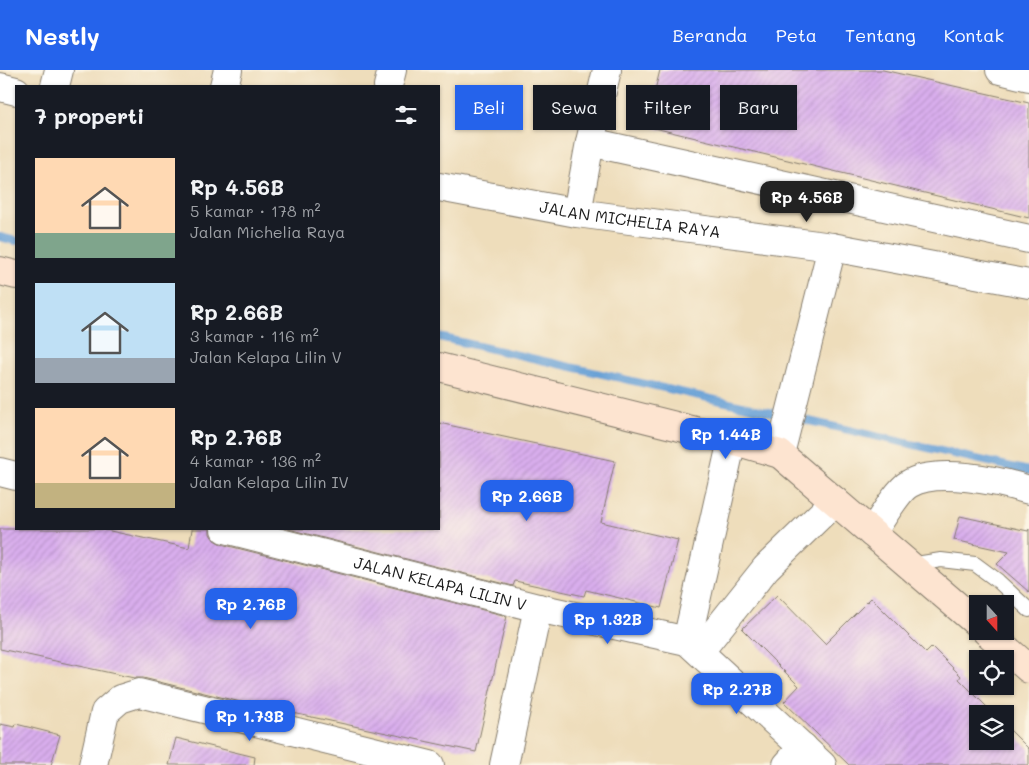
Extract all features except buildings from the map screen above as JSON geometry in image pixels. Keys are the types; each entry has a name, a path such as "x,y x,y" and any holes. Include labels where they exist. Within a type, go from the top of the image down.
{"main road":[{"path":"0,271 15,275"},
{"path":"440,367 732,440 783,446 835,501 969,616"},
{"path":"996,640 1029,669"}],"street":[{"path":"55,85 59,70"},
{"path":"224,85 228,70"},
{"path":"388,85 392,70"},
{"path":"577,213 590,142 607,70"},
{"path":"1000,70 1029,76"},
{"path":"0,87 15,91"},
{"path":"590,142 1029,239"},
{"name":"JALAN MICHELIA RAYA","path":"440,187 577,213 832,247 1029,284"},
{"path":"783,446 832,247"},
{"path":"693,646 732,440"},
{"path":"0,472 15,476"},
{"path":"872,533 907,484 924,478 971,476 1029,490"},
{"path":"693,646 766,568 835,501"},
{"name":"JALAN KELAPA LILIN V","path":"229,530 693,646"},
{"path":"504,765 538,608"},
{"path":"693,646 804,759"},
{"path":"93,765 104,712 120,699 139,693 430,765"}],"lane":[{"path":"910,565 941,560 975,564 998,581 1029,610"}],"waterway":[{"path":"0,237 15,241"},
{"path":"440,337 1029,471"}]}
